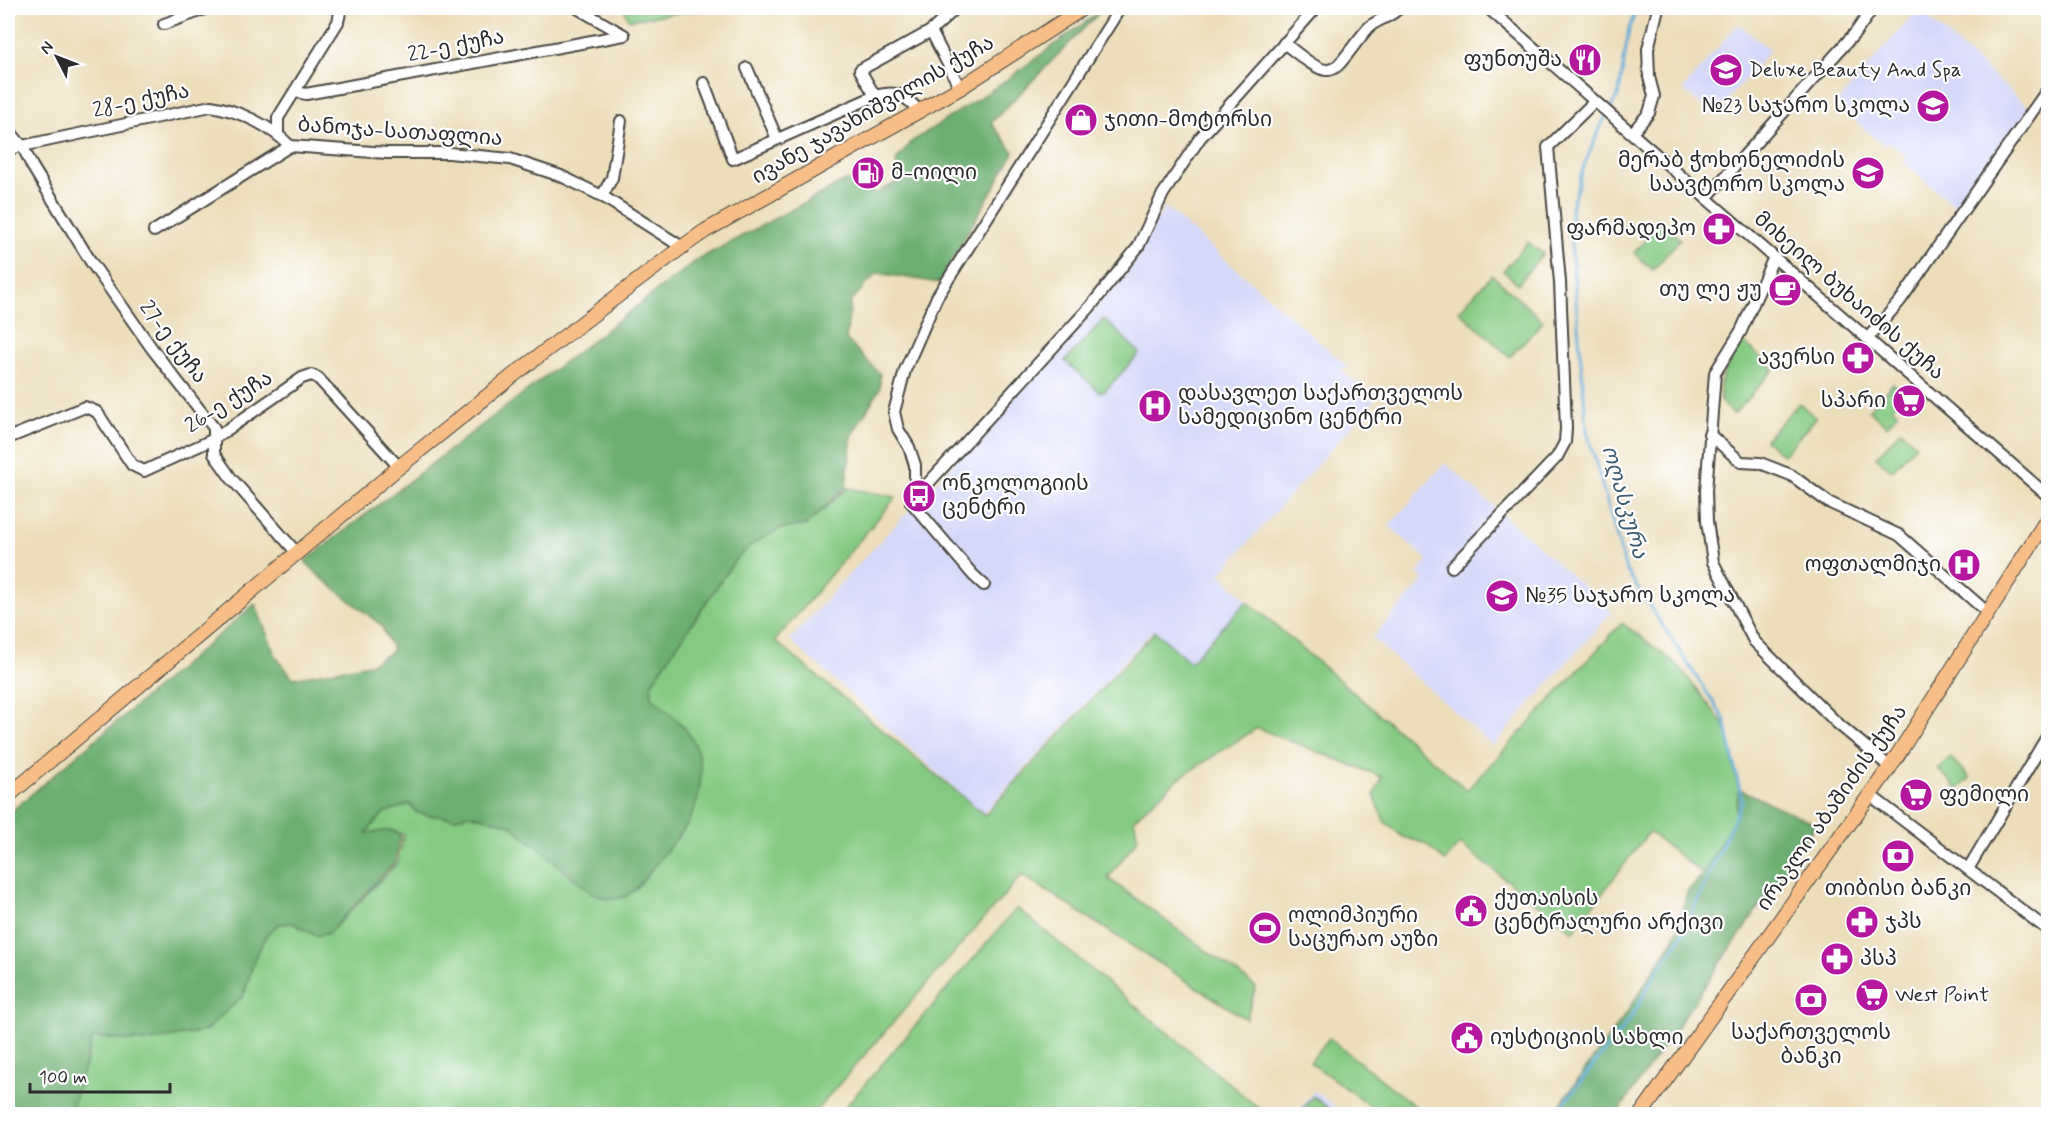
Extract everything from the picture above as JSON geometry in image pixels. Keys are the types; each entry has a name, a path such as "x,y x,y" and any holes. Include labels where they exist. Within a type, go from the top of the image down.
{"main road":[{"name":"ივანე ჯავახიშვილის ქუჩა","path":"8,796 399,467 515,374 682,247 705,231 960,88 1083,8"},
{"name":"ირაკლი აბაშიძის ქუჩა","path":"1641,1114 1890,766 2049,518"}],"street":[{"path":"164,24 208,8"},
{"name":"ბანოჯა-სათაფლია","path":"340,8 338,22 278,118 278,134 290,146 348,151 448,153 510,159 561,176 602,196 682,247"},
{"name":"22-ე ქუჩა","path":"296,92 306,94 624,34 578,8"},
{"path":"875,96 860,70 931,31 956,8"},
{"path":"912,501 915,465 909,447 897,429 894,412 905,370 937,297 1120,8"},
{"path":"912,501 1090,307 1138,248 1163,194 1200,138 1316,8"},
{"path":"1284,43 1312,65 1328,71 1338,68 1369,28 1399,8"},
{"name":"მიხეილ ბუხაიძის ქუჩა","path":"1488,8 2049,496"},
{"path":"1632,133 1650,112 1654,96 1649,77 1648,49 1658,8"},
{"path":"1706,198 1856,32 1873,8"},
{"path":"931,31 960,88"},
{"path":"747,68 777,139"},
{"path":"704,83 733,159 886,93 898,94 907,98 919,111"},
{"path":"1868,338 1900,301 2049,89"},
{"path":"1452,567 1557,457 1565,442 1560,282 1548,147 1598,104"},
{"name":"28-ე ქუჩა","path":"8,149 211,106 227,108 278,134"},
{"path":"602,196 612,178 621,121"},
{"name":"27-ე ქუჩა","path":"8,132 23,147 32,166 92,262 153,350 214,428 214,454 231,478 296,552"},
{"path":"154,231 290,146"},
{"path":"1774,257 1741,331 1715,373 1706,491 1707,521 1713,562 1754,641 1838,723 1890,766"},
{"name":"26-ე ქუჩა","path":"8,438 84,407 97,412 132,465 144,471 214,439 302,378 311,375 318,378 399,467"},
{"path":"1709,434 1741,462 1760,463 1791,475 1828,502 1899,535 1988,613"},
{"path":"912,501 973,575 984,585"},
{"path":"1968,869 2049,735"},
{"path":"1870,795 2049,930"}],"shaded area":[{"name":"№23 საჯარო სკოლა","path":"1918,9 2030,109 1955,206 1903,162 1907,157 1888,141 1884,146 1836,104"},
{"name":"Deluxe Beauty And Spa","path":"1738,24 1770,50 1714,116 1683,89"},
{"path":"1165,207 1347,366 1342,371 1375,400 1220,574 1248,601 1191,664 1153,630 983,814 790,640 1126,274"},
{"name":"№35 საჯარო სკოლა","path":"1445,463 1612,612 1493,746 1372,638 1424,580 1417,573 1428,560 1389,526"},
{"path":"1314,1091 1344,1114 1296,1114"}],"green space":[{"path":"623,8 714,8 629,20"},
{"path":"1103,9 991,123 1014,152 939,283 877,273 851,301 846,339 880,374 880,388 852,435 846,487 806,525 779,529 755,542 735,560 651,684 652,697 681,725 695,745 701,768 701,780 696,803 687,825 635,890 618,899 607,899 589,891 509,824 469,814 456,818 428,815 416,812 410,804 384,813 366,833 391,830 401,836 395,862 329,933 316,936 293,923 279,924 268,933 255,957 243,996 205,1031 145,1042 93,1037 70,1114 8,1114 8,814 255,604 277,658 293,678 370,664 393,651 381,625 320,577 305,561 697,260 847,180 875,194 899,181 896,161 911,142 1001,84"},
{"path":"1661,222 1680,239 1653,270 1634,253"},
{"path":"1528,242 1543,254 1518,284 1503,271"},
{"path":"1492,275 1543,321 1510,357 1459,311"},
{"path":"1104,319 1140,353 1105,391 1100,392 1065,361"},
{"path":"1740,339 1774,369 1734,414 1720,401 1720,383"},
{"path":"1893,383 1904,394 1892,407 1898,413 1887,426 1869,410"},
{"path":"1799,403 1816,418 1783,455 1765,440"},
{"path":"1901,430 1916,445 1892,471 1876,457"},
{"path":"848,488 896,497 775,641 985,815 1155,631 1190,662 1247,601 1467,790 1622,623 1678,665 1726,727 1739,789 1735,818 1703,874 1649,832 1573,932 1460,844 1445,861 1424,843 1403,837 1384,821 1374,795 1382,777 1257,728 1179,778 1134,819 1138,839 1108,878 1256,987 1246,1019 1022,875 813,1114 70,1114 93,1037 145,1042 205,1031 245,992 255,957 270,930 280,924 293,923 316,936 329,933 397,863 404,835 391,830 365,834 384,813 410,804 416,812 428,815 456,818 469,814 509,824 625,897 635,890 687,825 689,734 652,697 651,684 735,560 755,542 779,529 806,525"},
{"path":"1950,757 1970,778 1958,790 1938,769"},
{"path":"1739,789 1816,824 1617,1114 1553,1114 1625,1015 1676,936 1687,892 1703,874 1735,818"},
{"path":"1017,908 1260,1109 1256,1114 839,1114"},
{"path":"1329,1038 1425,1114 1381,1114 1310,1062"},
{"path":"1313,1096 1336,1114 1299,1114"}],"waterway":[{"name":"ოღასკურა","path":"1610,109 1619,93 1629,29 1637,8"},
{"name":"ოღასკურა","path":"1557,1114 1631,1018 1656,973 1681,937 1742,801 1725,720 1626,570 1587,431 1571,243 1571,208 1585,163 1606,115"}],"place":[{"name":"ფუნთუშა","path":"1585,60"},
{"name":"Deluxe Beauty And Spa","path":"1726,70"},
{"name":"№23 საჯარო სკოლა","path":"1933,106"},
{"name":"ჯითი-მოტორსი","path":"1081,120"},
{"name":"მ-ოილი","path":"868,173"},
{"name":"მერაბ ჭოხონელიძის საავტორო სკოლა","path":"1868,173"},
{"name":"ფარმადეპო","path":"1719,229"},
{"name":"თუ ლე ჟუ","path":"1785,290"},
{"name":"ავერსი","path":"1858,358"},
{"name":"სპარი","path":"1909,401"},
{"name":"დასავლეთ საქართველოს სამედიცინო ცენტრი","path":"1155,406"},
{"name":"ონკოლოგიის ცენტრი","path":"919,496"},
{"name":"ოფთალმიჯი","path":"1964,565"},
{"name":"№35 საჯარო სკოლა","path":"1502,596"},
{"name":"ფემილი","path":"1916,795"},
{"name":"თიბისი ბანკი","path":"1898,856"},
{"name":"ქუთაისის ცენტრალური არქივი","path":"1471,911"},
{"name":"ჯპს","path":"1862,922"},
{"name":"ოლიმპიური საცურაო აუზი","path":"1265,928"},
{"name":"პსპ","path":"1837,959"},
{"name":"West Point","path":"1872,995"},
{"name":"საქართველოს ბანკი","path":"1811,1000"},
{"name":"იუსტიციის სახლი","path":"1467,1038"}]}
